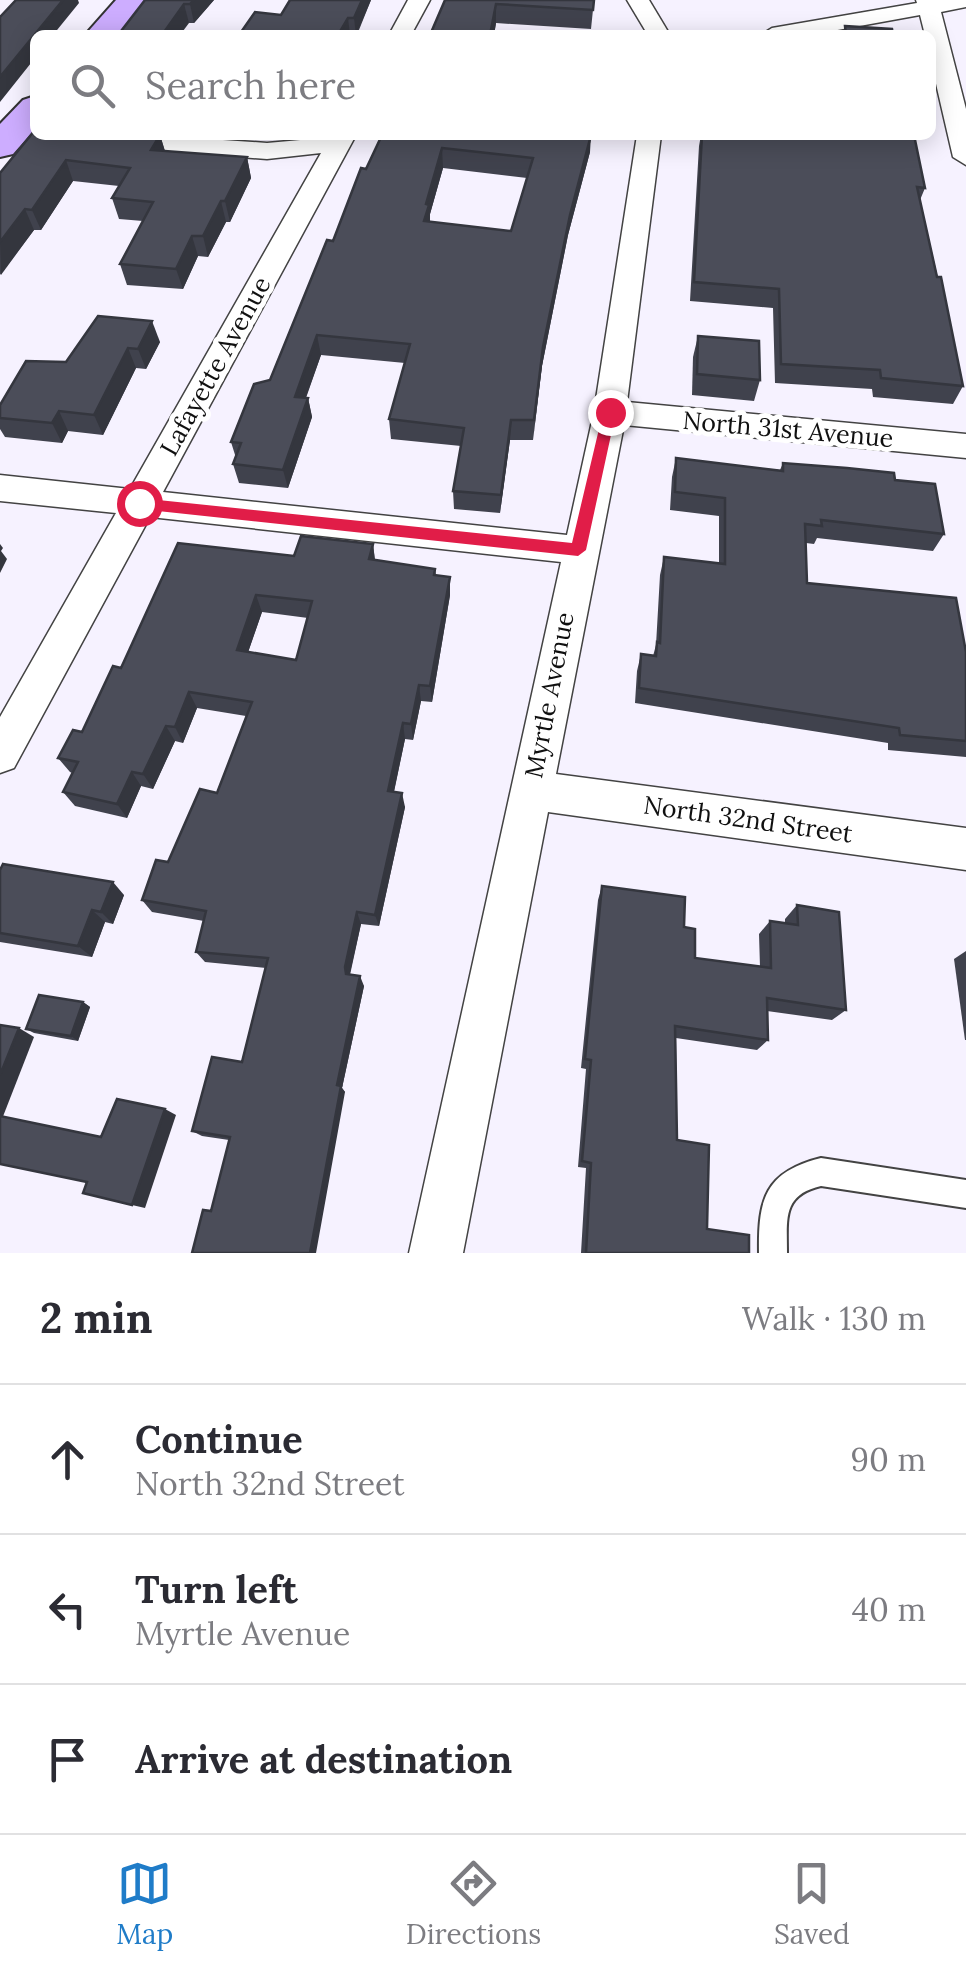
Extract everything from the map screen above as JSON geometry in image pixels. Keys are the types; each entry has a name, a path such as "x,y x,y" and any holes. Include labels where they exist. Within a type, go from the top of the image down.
{"main road":[{"path":"107,30 134,0"}],"street":[{"path":"403,30 419,0"},
{"path":"638,0 657,30"},
{"path":"797,30 928,4 966,1"},
{"path":"928,4 934,30"},
{"path":"936,36 966,157"},
{"path":"132,140 267,151 335,140"},
{"name":"Lafayette Avenue","path":"0,755 340,140"},
{"name":"Myrtle Avenue","path":"436,1253 578,550 610,412 648,140"},
{"name":"North 31st Avenue","path":"610,412 966,446"},
{"path":"0,488 578,550"},
{"name":"North 32nd Street","path":"530,790 966,848"}],"lane":[{"path":"773,1253 772,1213 783,1188 802,1175 821,1172 966,1194"}],"building":[{"path":"16,0 63,0 38,30 30,30 30,40 0,77 0,17"},
{"path":"145,0 194,0 184,4 166,30 122,30"},
{"path":"290,0 362,0 354,18 348,18 341,30 242,30 255,12 281,15"},
{"path":"445,0 594,0 593,10 496,4 491,30 432,30"},
{"path":"845,26 892,30 845,30"},
{"path":"30,136 30,140 157,140 151,150 247,157 203,236 192,236 176,269 120,264 153,202 112,198 130,168 66,160 32,210 25,209 0,242 0,173"},
{"path":"380,140 590,140 543,347 534,420 511,420 501,495 453,491 464,428 389,419 410,344 317,335 295,397 308,398 283,470 233,464 241,443 231,442 254,384 270,380 327,240 333,241 361,168 366,169","holes":["442,148 533,158 511,231 424,221"]},
{"path":"702,140 915,140 925,188 917,187 937,277 941,277 963,386 881,378 880,370 781,364 779,289 694,282"},
{"path":"98,316 152,321 138,349 128,348 94,415 59,411 52,423 0,418 0,405 26,361 66,362"},
{"path":"698,336 759,341 760,380 697,374"},
{"path":"676,458 783,471 783,463 847,468 894,473 895,480 935,484 944,534 821,520 822,526 805,524 807,583 956,598 966,652 966,741 900,735 899,728 639,688 641,654 656,656 657,642 660,643 664,557 725,564 725,498 675,492"},
{"path":"301,536 373,544 369,559 435,569 434,575 450,577 430,686 419,685 411,724 403,723 388,791 402,793 375,915 357,912 345,967 346,974 360,976 337,1085 341,1086 310,1253 192,1253 203,1210 211,1211 230,1137 192,1131 212,1057 242,1062 268,958 196,952 206,911 142,900 156,860 168,862 200,789 217,793 252,702 189,692 175,727 166,726 143,774 132,772 117,804 63,792 78,762 58,758 73,730 82,732 113,666 121,668 178,543 294,556","holes":["256,595 312,601 296,660 237,650"]},
{"path":"3,864 113,882 101,912 92,910 78,946 0,933"},
{"path":"602,886 685,897 684,927 695,929 695,958 771,968 770,921 798,925 797,905 839,912 846,1010 767,998 768,1040 675,1026 677,1140 709,1145 707,1229 749,1235 749,1253 586,1253 591,1163 582,1161 591,1060 585,1059"},
{"path":"39,995 83,1002 71,1036 26,1029"},
{"path":"0,1025 19,1028 0,1075"},
{"path":"117,1099 165,1109 132,1205 83,1193 87,1182 0,1164 0,1116 101,1137"}],"route":[{"path":"139,503 578,550 610,412"}]}
